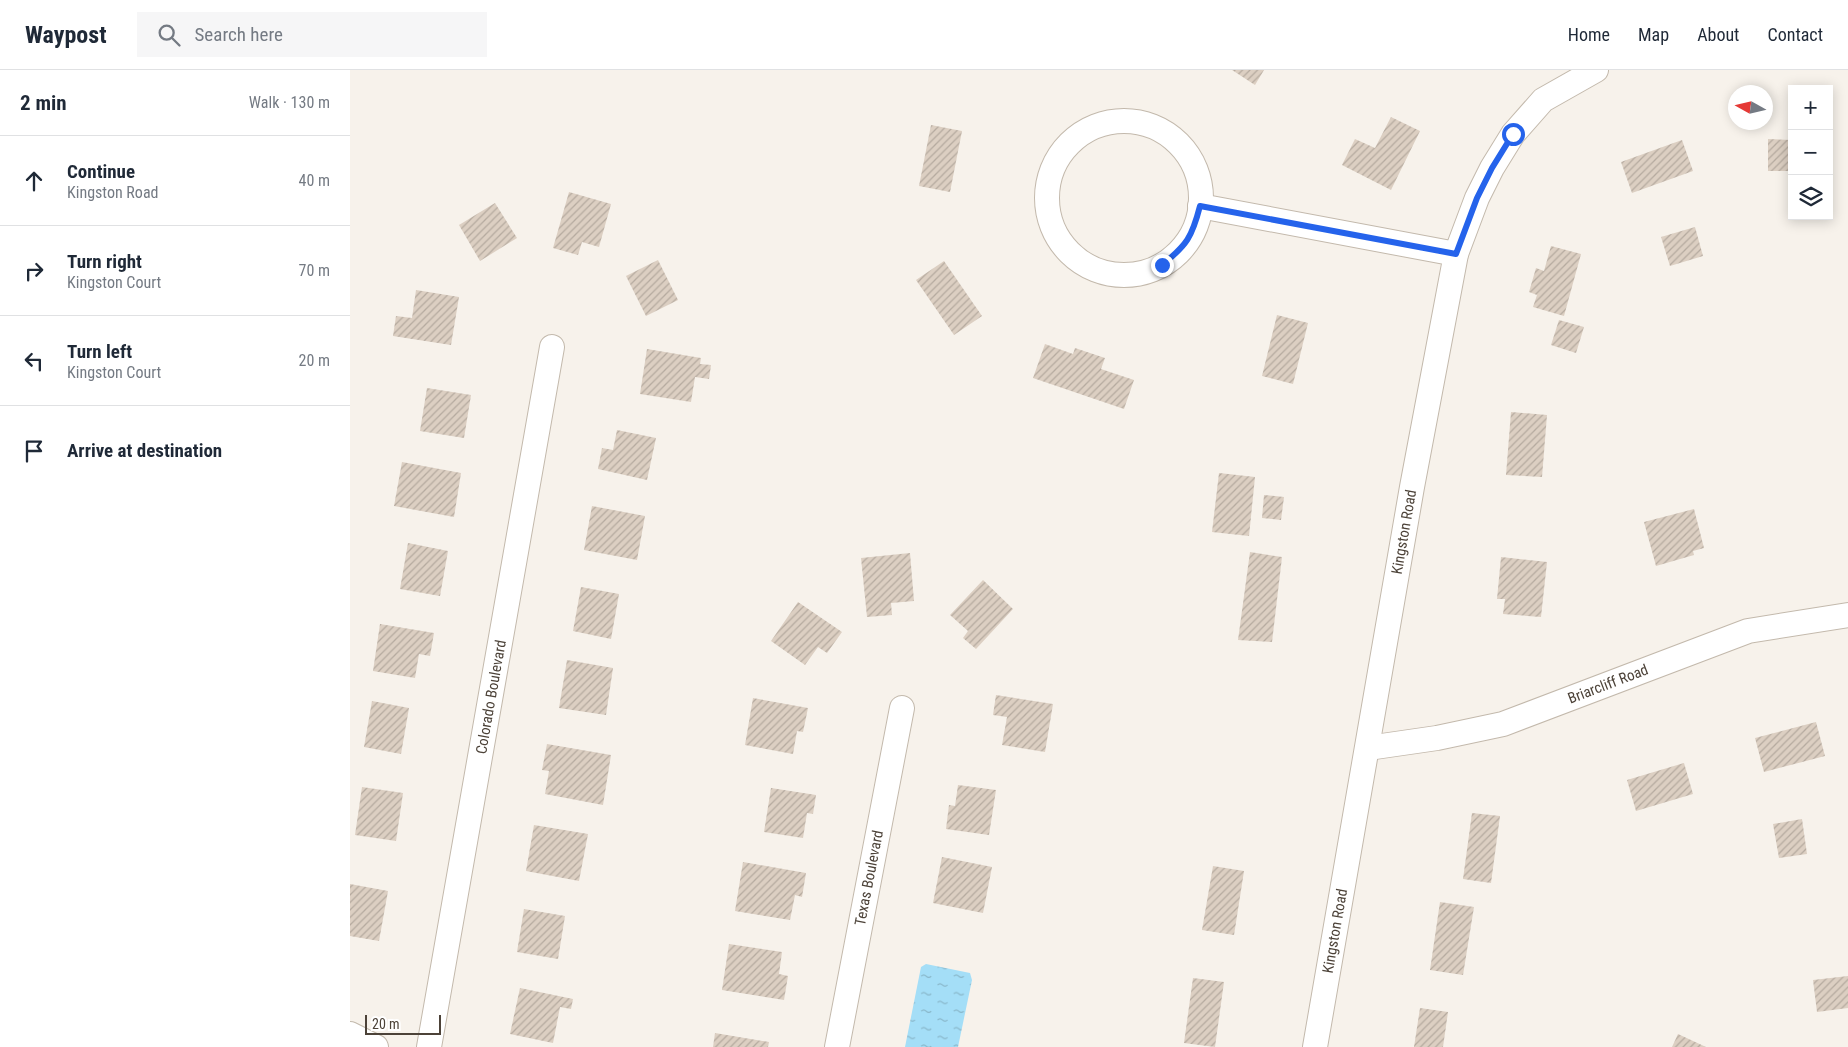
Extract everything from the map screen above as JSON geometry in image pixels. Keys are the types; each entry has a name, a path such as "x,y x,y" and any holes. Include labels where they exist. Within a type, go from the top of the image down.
{"street":[{"name":"Kingston Road","path":"1315,1047 1412,487 1456,254 1477,198 1492,168 1513,134 1543,100 1596,70"},
{"path":"1120,120 1146,124 1170,136 1188,155 1199,180 1200,206 1194,230 1181,250 1162,265 1139,274 1115,275 1092,268 1071,255 1056,236 1048,213 1047,187 1056,161 1072,140 1094,126 1120,120"},
{"path":"1200,206 1456,254"},
{"name":"Colorado Boulevard","path":"429,1047 552,347"},
{"name":"Briarcliff Road","path":"1368,748 1437,738 1503,724 1748,631 1848,615"},
{"name":"Texas Boulevard","path":"837,1047 902,708"},
{"path":"350,1034 376,1047"}],"water":[{"path":"926,964 970,973 972,980 958,1047 905,1047 921,967"}],"building":[{"path":"1232,70 1264,70 1255,85"},
{"path":"1391,117 1420,131 1391,190 1342,165 1355,139 1375,148"},
{"path":"931,125 962,131 950,192 919,186"},
{"path":"1768,139 1788,140 1788,171 1768,171"},
{"path":"1682,140 1693,171 1632,193 1621,162"},
{"path":"569,192 611,204 599,247 582,242 578,255 553,248"},
{"path":"495,203 517,238 480,261 459,225"},
{"path":"1695,227 1703,256 1670,266 1661,237"},
{"path":"1551,246 1581,254 1564,316 1533,307 1537,295 1529,292 1536,268 1544,271"},
{"path":"658,260 678,300 646,316 626,276"},
{"path":"944,261 982,316 954,335 916,280"},
{"path":"416,290 459,297 451,345 393,336 396,316 412,318"},
{"path":"1277,315 1308,323 1293,384 1262,376"},
{"path":"1559,320 1584,327 1576,353 1551,345"},
{"path":"1045,344 1073,354 1075,348 1105,358 1101,369 1134,380 1124,409 1033,378"},
{"path":"647,349 701,358 700,364 711,365 709,379 695,377 691,402 640,394"},
{"path":"427,388 471,395 464,438 420,431"},
{"path":"1511,412 1547,415 1542,477 1506,475"},
{"path":"617,430 656,438 647,480 598,469 602,448 613,450"},
{"path":"402,462 461,473 454,517 394,506"},
{"path":"1219,473 1255,477 1249,536 1212,532"},
{"path":"1264,495 1284,497 1281,520 1262,518"},
{"path":"592,506 645,516 637,560 584,550"},
{"path":"1694,509 1704,548 1693,551 1694,555 1656,566 1644,522"},
{"path":"408,543 448,551 440,596 400,589"},
{"path":"1250,552 1282,557 1272,642 1238,640"},
{"path":"910,553 914,601 891,603 892,615 867,617 861,558"},
{"path":"1501,557 1547,562 1541,617 1503,614 1505,599 1497,599"},
{"path":"983,580 1013,609 976,649 963,638 968,631 950,615"},
{"path":"581,587 619,594 611,639 573,631"},
{"path":"798,602 842,632 827,653 818,647 805,665 771,641"},
{"path":"380,624 434,633 430,656 419,654 415,678 373,671"},
{"path":"567,660 613,668 606,715 559,708"},
{"path":"996,695 1053,704 1045,752 1002,745 1007,717 993,715"},
{"path":"753,698 808,708 803,732 797,731 793,754 745,745"},
{"path":"372,701 409,708 401,754 364,747"},
{"path":"1816,722 1825,756 1764,772 1755,738"},
{"path":"547,744 611,755 603,805 545,794 549,771 542,770"},
{"path":"1684,763 1693,794 1636,811 1627,780"},
{"path":"958,785 996,790 989,835 946,829 949,805 955,806"},
{"path":"362,787 403,793 396,841 355,835"},
{"path":"771,788 816,795 813,814 807,813 803,838 764,832"},
{"path":"1472,813 1500,816 1491,883 1463,879"},
{"path":"1802,819 1807,854 1779,858 1773,824"},
{"path":"534,825 588,834 579,881 526,871"},
{"path":"942,857 992,867 983,913 933,903"},
{"path":"743,862 806,873 802,897 795,895 790,920 735,911"},
{"path":"1213,866 1244,871 1234,935 1202,930"},
{"path":"350,884 388,891 379,941 350,936"},
{"path":"1440,902 1474,907 1463,975 1430,970"},
{"path":"524,909 565,916 558,959 517,952"},
{"path":"729,944 782,952 779,974 788,976 784,1000 722,990"},
{"path":"1848,976 1848,1008 1817,1012 1813,980"},
{"path":"1193,978 1224,982 1215,1047 1184,1043"},
{"path":"520,988 573,999 571,1009 560,1007 553,1043 510,1034"},
{"path":"1420,1008 1448,1012 1443,1047 1414,1047"},
{"path":"715,1033 769,1042 768,1047 713,1047"},
{"path":"1678,1034 1706,1047 1672,1047"}],"route":[{"path":"1162,265 1181,250 1194,230 1200,206 1456,254 1477,198 1492,168 1513,134"}]}
